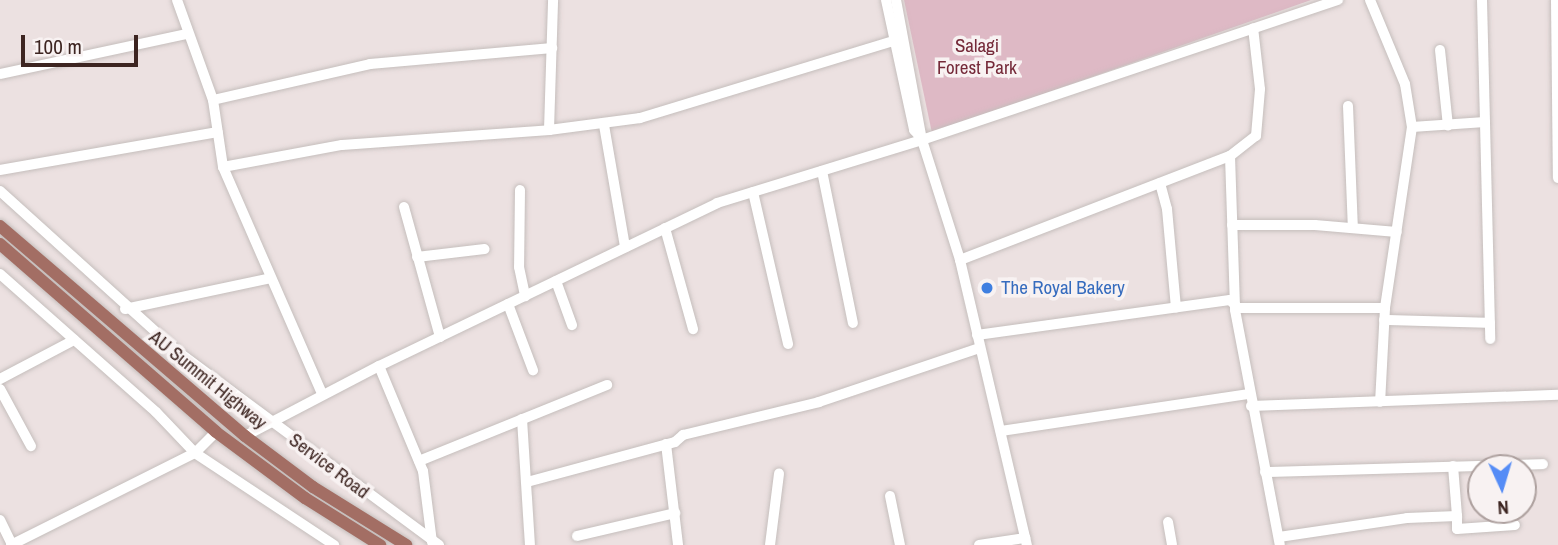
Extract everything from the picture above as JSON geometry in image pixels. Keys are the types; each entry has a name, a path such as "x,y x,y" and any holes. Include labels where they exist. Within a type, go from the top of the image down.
{"main road":[{"name":"AU Summit Highway","path":"0,226 245,436 313,486 406,545"},
{"name":"AU Summit Highway","path":"0,244 216,432 305,498 380,545"}],"street":[{"path":"177,0 187,34 213,100 223,167 322,394"},
{"path":"549,130 553,0"},
{"path":"886,0 914,130 922,140"},
{"path":"897,0 922,140 960,260 1026,542 979,545"},
{"path":"245,436 268,421 322,394 625,247 753,192 922,140 1338,0"},
{"path":"1370,0 1405,84 1412,127 1385,308 1380,402"},
{"path":"1482,0 1490,339"},
{"path":"1556,0 1558,178"},
{"path":"960,260 1230,156 1256,136 1260,89 1253,28"},
{"path":"0,74 187,34"},
{"path":"223,167 342,145 604,125 640,118 893,41"},
{"path":"213,100 370,64 552,48"},
{"path":"1440,50 1448,126"},
{"path":"1349,106 1353,228"},
{"path":"1412,127 1485,122"},
{"path":"604,125 625,247"},
{"path":"0,170 218,132"},
{"path":"1230,156 1236,304 1251,406 1279,541 1357,524 1457,516"},
{"path":"822,171 853,324"},
{"path":"1160,183 1167,209 1175,308"},
{"path":"520,190 519,267 525,296"},
{"name":"Service Road","path":"0,191 125,309 268,421 436,543"},
{"path":"753,192 788,344"},
{"path":"404,207 440,337"},
{"path":"1232,225 1353,228 1396,232"},
{"path":"665,228 693,329"},
{"path":"417,257 485,249"},
{"path":"0,274 195,453 334,545"},
{"path":"125,309 271,278"},
{"path":"556,281 572,325"},
{"path":"977,335 1230,300 1237,308 1385,308"},
{"path":"508,304 533,370"},
{"path":"1384,320 1490,323"},
{"path":"0,379 74,340"},
{"path":"527,482 666,444 683,435 819,402 979,348"},
{"path":"379,366 419,461 436,543"},
{"path":"419,461 607,384"},
{"path":"0,389 31,446"},
{"path":"1001,431 1249,394"},
{"path":"1251,406 1558,395"},
{"path":"522,419 530,545"},
{"path":"0,520 11,545 195,453 216,432"},
{"path":"666,444 678,545"},
{"path":"1265,472 1543,464"},
{"path":"1452,466 1457,529 1515,525"},
{"path":"770,545 779,503 779,474"},
{"path":"890,496 900,545"},
{"path":"577,536 675,513"},
{"path":"1168,522 1172,545"}],"green space":[{"name":"Salagi Forest Park","path":"904,0 1311,0 932,133"}],"place":[{"name":"The Royal Bakery","path":"987,288"}]}
